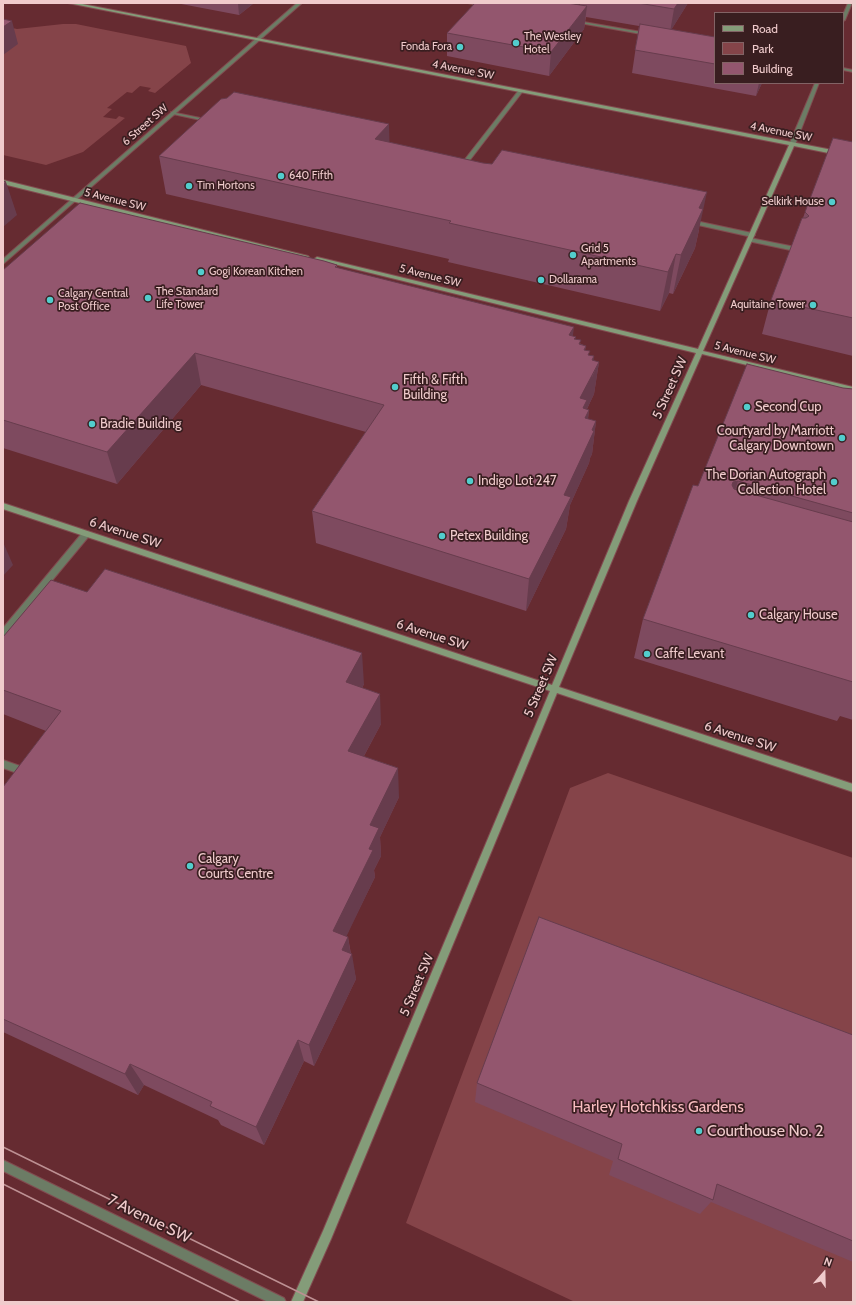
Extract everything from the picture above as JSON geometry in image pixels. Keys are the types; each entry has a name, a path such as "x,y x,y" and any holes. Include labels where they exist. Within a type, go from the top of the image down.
{"main road":[{"name":"4 Avenue SW","path":"70,3 853,156"},
{"name":"5 Street SW","path":"297,1302 327,1235 630,508 792,145"},
{"name":"5 Avenue SW","path":"3,182 853,389"},
{"name":"6 Avenue SW","path":"3,506 853,788"}],"street":[{"name":"6 Street SW","path":"3,262 300,3"},
{"path":"470,3 493,7"},
{"path":"844,18 850,3"},
{"path":"568,20 652,35"},
{"name":"5 Street SW","path":"792,145 817,84"},
{"path":"465,175 457,173 521,91"},
{"path":"173,113 217,123"},
{"path":"684,221 795,249"},
{"path":"3,634 86,534"},
{"path":"3,764 17,769"},
{"name":"7 Avenue SW","path":"3,1165 280,1302"}],"green space":[{"path":"76,24 186,46 191,63 155,93 148,91 151,88 140,86 132,93 127,92 107,108 112,109 103,117 116,119 119,116 125,118 83,152 46,165 3,155 3,26 17,29"},
{"name":"Harley Hotchkiss Gardens","path":"608,773 853,858 853,1302 575,1302 406,1223 570,788"}],"building":[{"path":"475,3 567,3 587,6 551,52 447,33"},
{"path":"638,3 678,3 674,9"},
{"path":"3,19 12,21 3,27"},
{"path":"640,24 714,37 714,64 635,50"},
{"path":"234,92 389,124 375,139 483,163 492,164 502,150 707,192 699,208 703,209 681,255 676,254 668,272 449,223 451,221 159,156 221,99 227,98"},
{"path":"833,138 853,142 853,318 771,300 802,218 809,216 805,212"},
{"path":"80,203 324,261 337,265 335,267 574,327 569,335 576,337 574,339 581,340 579,344 586,346 584,350 590,351 588,355 594,356 592,360 599,362 580,398 587,400 583,408 589,410 585,418 596,421 592,430 594,431 564,495 571,497 529,579 312,511 384,405 195,353 107,452 3,420 3,270"},
{"path":"747,364 843,388 853,389 853,513 738,481 733,482 732,485 734,489 853,522 853,682 643,619 693,485 698,486"},
{"name":"Calgary Courts Centre","path":"105,569 362,653 346,682 380,694 348,751 398,768 370,825 379,828 369,849 373,850 333,931 348,937 342,950 352,954 309,1045 298,1040 256,1127 210,1106 212,1102 130,1064 125,1074 3,1019 3,787 61,711 3,690 3,637 51,580 87,592"},
{"name":"Courthouse No. 2","path":"539,917 853,1035 853,1241 717,1184 713,1200 618,1159 622,1144 477,1083"}],"tram line":[{"path":"3,1147 319,1302"},
{"path":"3,1184 240,1302"}],"place":[{"name":"The Westley Hotel","path":"516,43"},
{"name":"Fonda Fora","path":"460,47"},
{"name":"640 Fifth","path":"281,176"},
{"name":"Tim Hortons","path":"189,186"},
{"name":"Selkirk House","path":"832,202"},
{"name":"Grid 5 Apartments","path":"573,255"},
{"name":"Gogi Korean Kitchen","path":"201,272"},
{"name":"Dollarama","path":"541,280"},
{"name":"The Standard Life Tower","path":"148,298"},
{"name":"Calgary Central Post Office","path":"50,300"},
{"name":"Aquitaine Tower","path":"813,305"},
{"name":"Fifth & Fifth Building","path":"395,387"},
{"name":"Second Cup","path":"747,407"},
{"name":"Bradie Building","path":"92,424"},
{"name":"Courtyard by Marriott Calgary Downtown","path":"842,438"},
{"name":"Indigo Lot 247","path":"470,481"},
{"name":"The Dorian Autograph Collection Hotel","path":"834,482"},
{"name":"Petex Building","path":"442,536"},
{"name":"Calgary House","path":"751,615"},
{"name":"Caffe Levant","path":"647,654"},
{"name":"Calgary Courts Centre","path":"190,866"},
{"name":"Courthouse No. 2","path":"699,1131"}]}
